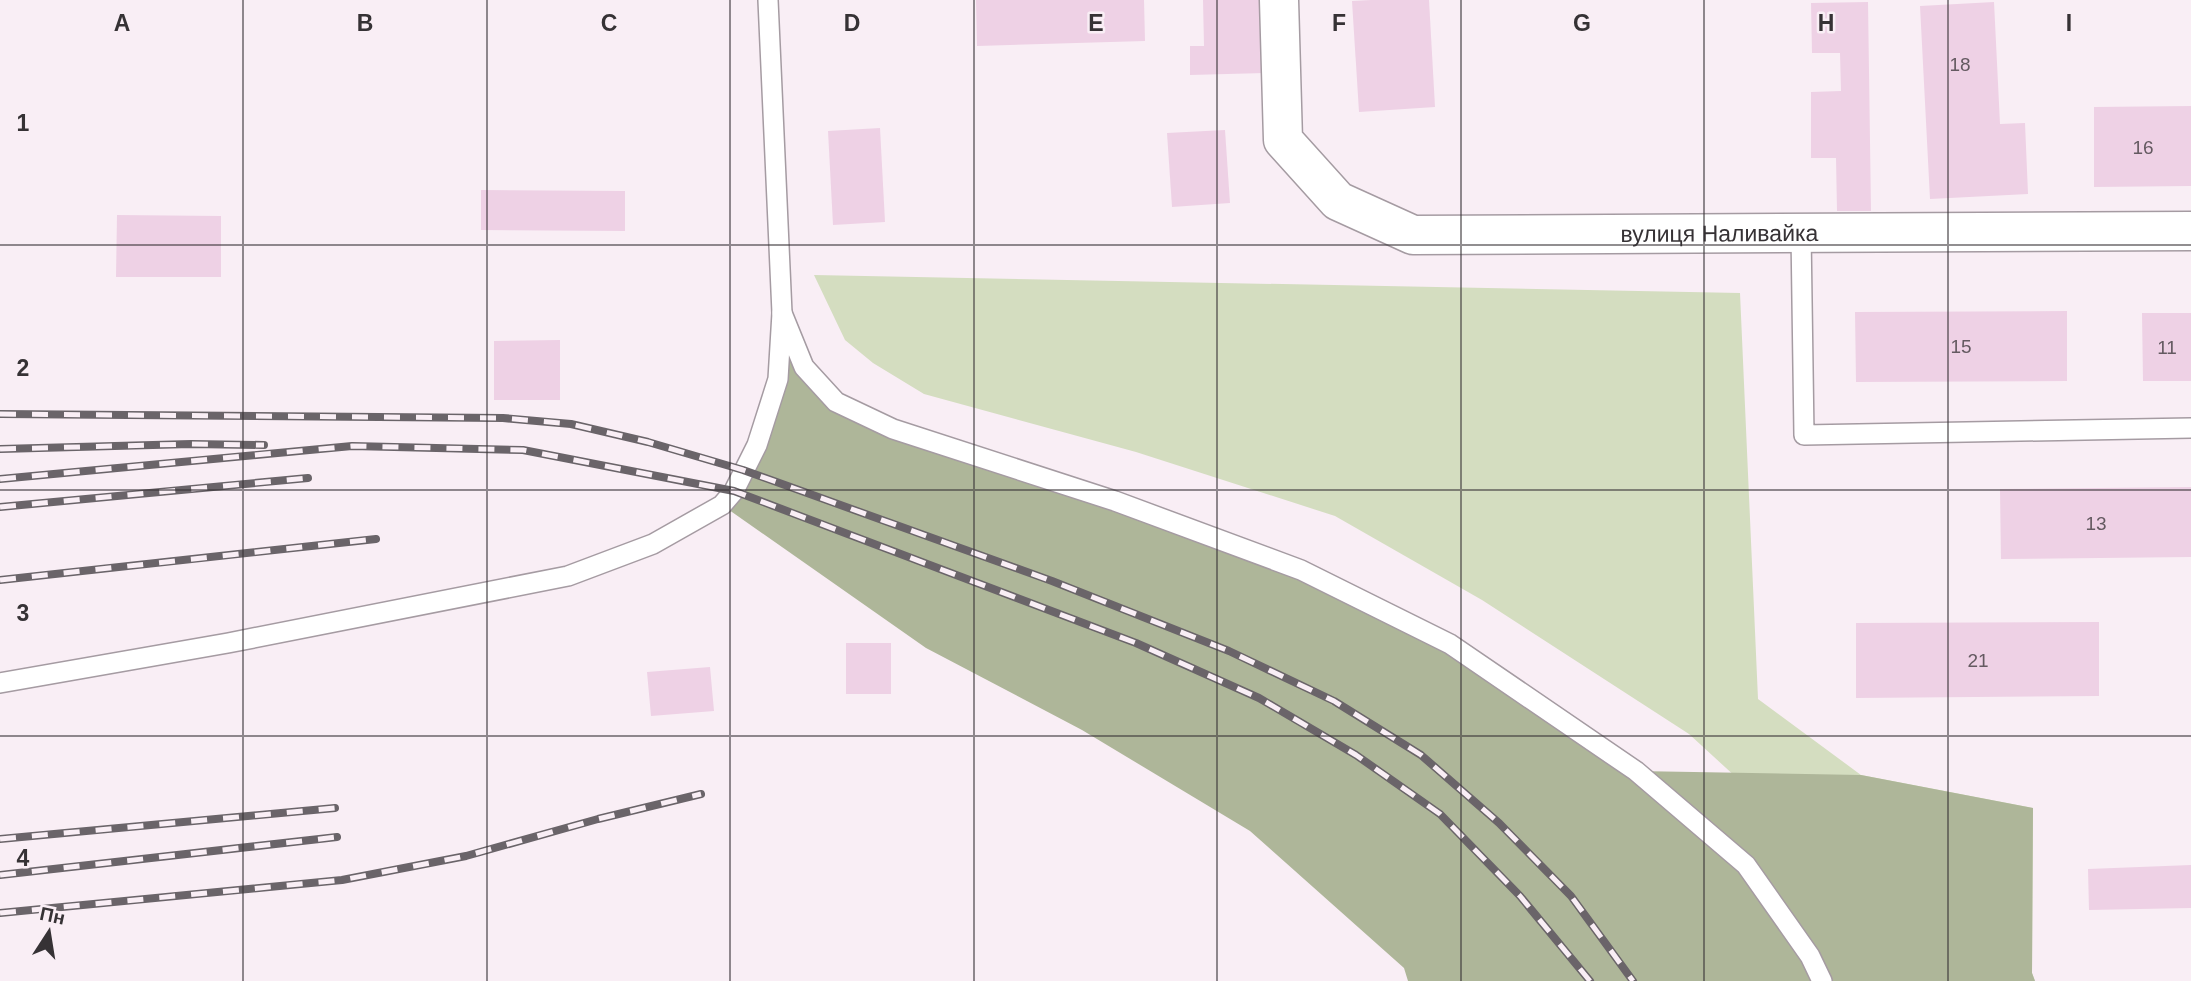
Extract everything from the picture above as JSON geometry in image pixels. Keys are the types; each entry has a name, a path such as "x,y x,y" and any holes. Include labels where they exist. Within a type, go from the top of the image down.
{"street":[{"name":"вулиця Наливайка","path":"1279,0 1283,140 1338,201 1413,235 2191,231"}],"lane":[{"path":"0,683 228,643 568,576 653,544 722,505 734,492 757,445 778,379 782,313 768,0"},
{"path":"1801,233 1804,435 2191,428"},
{"path":"782,313 804,367 836,402 893,429 1115,501 1301,569 1450,644 1636,771 1746,865 1810,956 1822,981"}],"green space":[{"path":"814,275 1740,293 1758,699 1861,775 2033,808 2032,973 2035,981 1811,846 1689,734 1482,600 1335,516 1136,452 924,394 873,363 845,340"},
{"path":"782,313 836,402 1301,570 1450,644 1636,771 1861,775 2033,808 2032,973 2035,981 1408,981 1404,968 1250,831 1082,730 926,648 722,505 757,445"}],"building":[{"path":"976,0 1144,0 1145,41 977,46"},
{"path":"1203,0 1263,0 1265,73 1190,75 1190,46 1204,46"},
{"path":"1429,0 1435,107 1359,112 1352,1"},
{"path":"1868,2 1871,211 1837,211 1836,158 1811,158 1811,92 1841,91 1840,53 1812,53 1811,3"},
{"path":"1994,2 2000,124 2025,123 2028,194 1930,199 1920,6"},
{"path":"2191,106 2191,186 2094,187 2094,107"},
{"path":"880,128 885,222 833,225 828,131"},
{"path":"1225,130 1230,203 1172,207 1167,133"},
{"path":"481,190 625,191 625,231 481,230"},
{"path":"117,215 221,216 221,277 116,277"},
{"path":"2067,311 2067,381 1856,382 1855,312"},
{"path":"2142,313 2191,313 2191,381 2143,381"},
{"path":"560,340 560,400 494,400 494,341"},
{"path":"2191,487 2191,557 2001,559 2000,489"},
{"path":"2099,622 2099,696 1856,698 1856,623"},
{"path":"846,643 891,643 891,694 846,694"},
{"path":"710,667 714,711 651,716 647,672"},
{"path":"2191,865 2191,908 2089,910 2088,869"}],"railway":[{"path":"0,414 503,418 571,424 648,442 743,470 1052,581 1229,651 1334,701 1421,755 1499,823 1571,896 1633,981"},
{"path":"0,449 191,444 264,445"},
{"path":"0,479 352,446 523,450 734,491 1136,643 1259,698 1356,755 1440,814 1520,896 1590,981"},
{"path":"0,507 308,478"},
{"path":"0,580 376,539"},
{"path":"0,913 342,880 466,856 598,819 701,794"},
{"path":"0,839 335,808"},
{"path":"0,875 337,837"}]}
